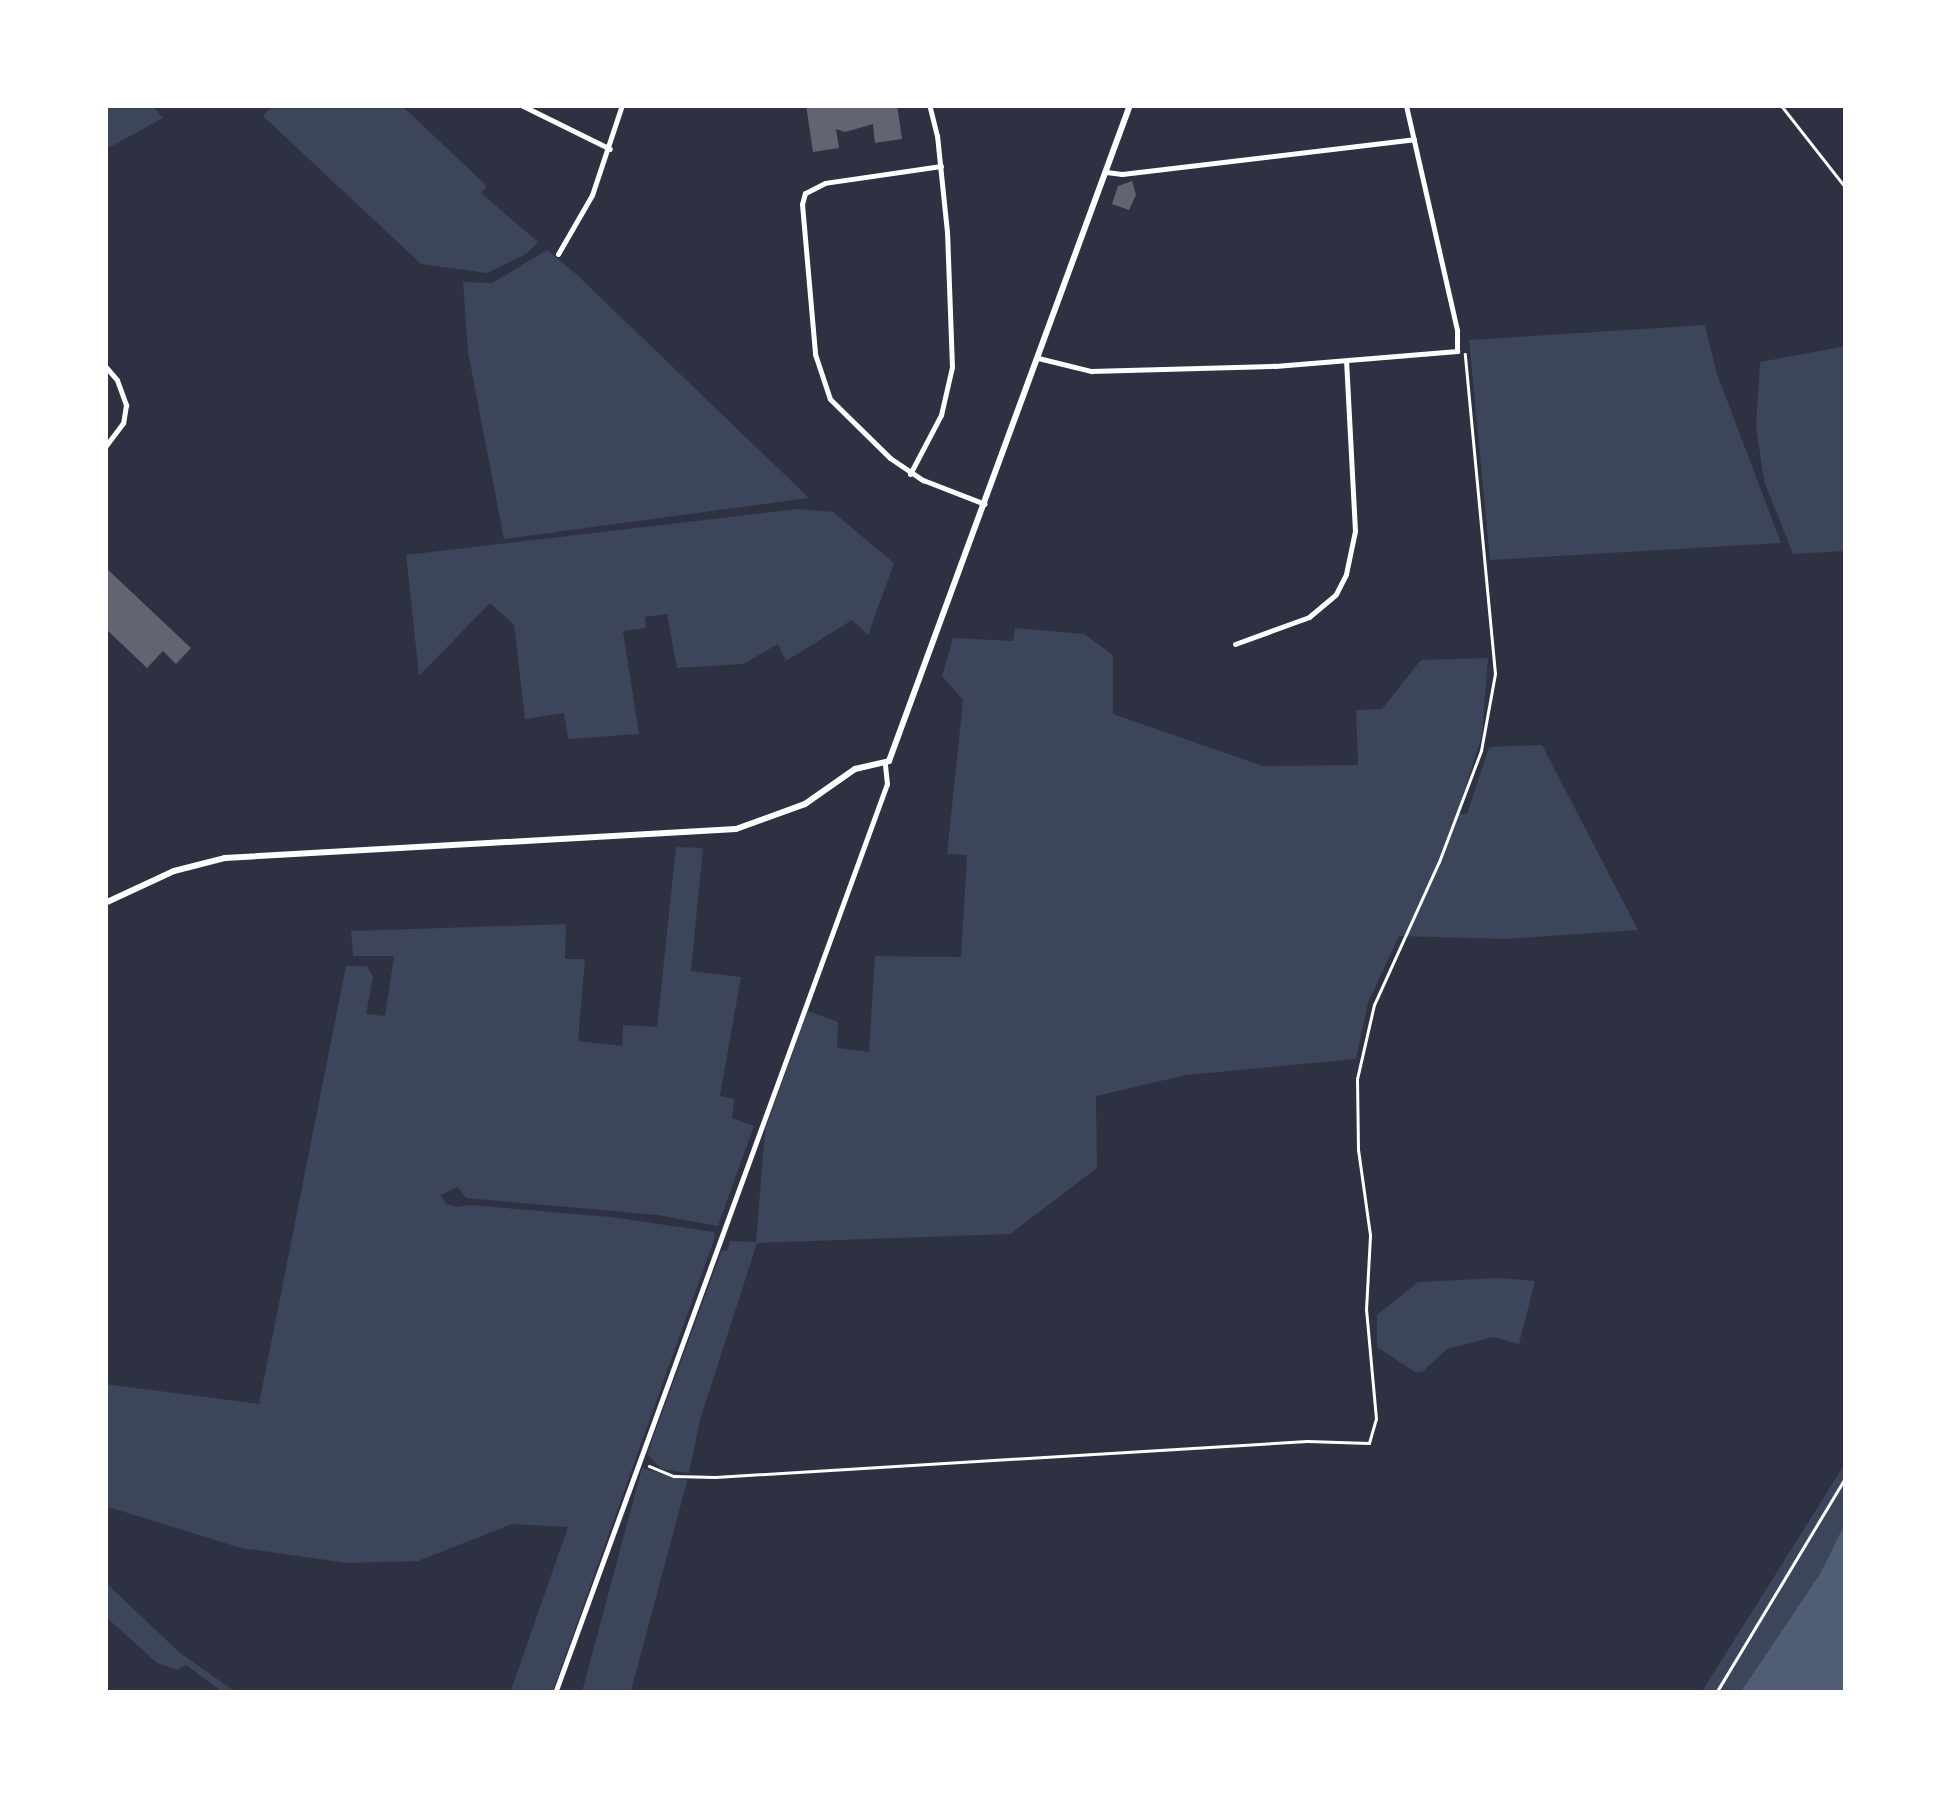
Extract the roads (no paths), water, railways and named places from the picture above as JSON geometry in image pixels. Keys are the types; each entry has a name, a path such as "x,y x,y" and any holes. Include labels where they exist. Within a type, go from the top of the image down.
{"street":[{"path":"521,105 610,149"},
{"path":"558,254 588,205 622,105"},
{"path":"910,474 940,415 952,367 941,166 929,105"},
{"path":"105,904 174,872 225,858 736,830 805,804 855,769 884,764 895,754 1130,105"},
{"path":"1038,358 1091,371 1346,362 1449,354 1459,344 1406,105"},
{"path":"1106,172 1122,174 1414,139"},
{"path":"941,166 818,184 802,198 815,354 822,385 844,416 910,474 985,504"},
{"path":"1235,644 1310,617 1336,594 1346,574 1356,532 1346,362"},
{"path":"105,366 117,380 126,405 124,423 105,447"},
{"path":"555,1693 886,784 884,764"}]}
